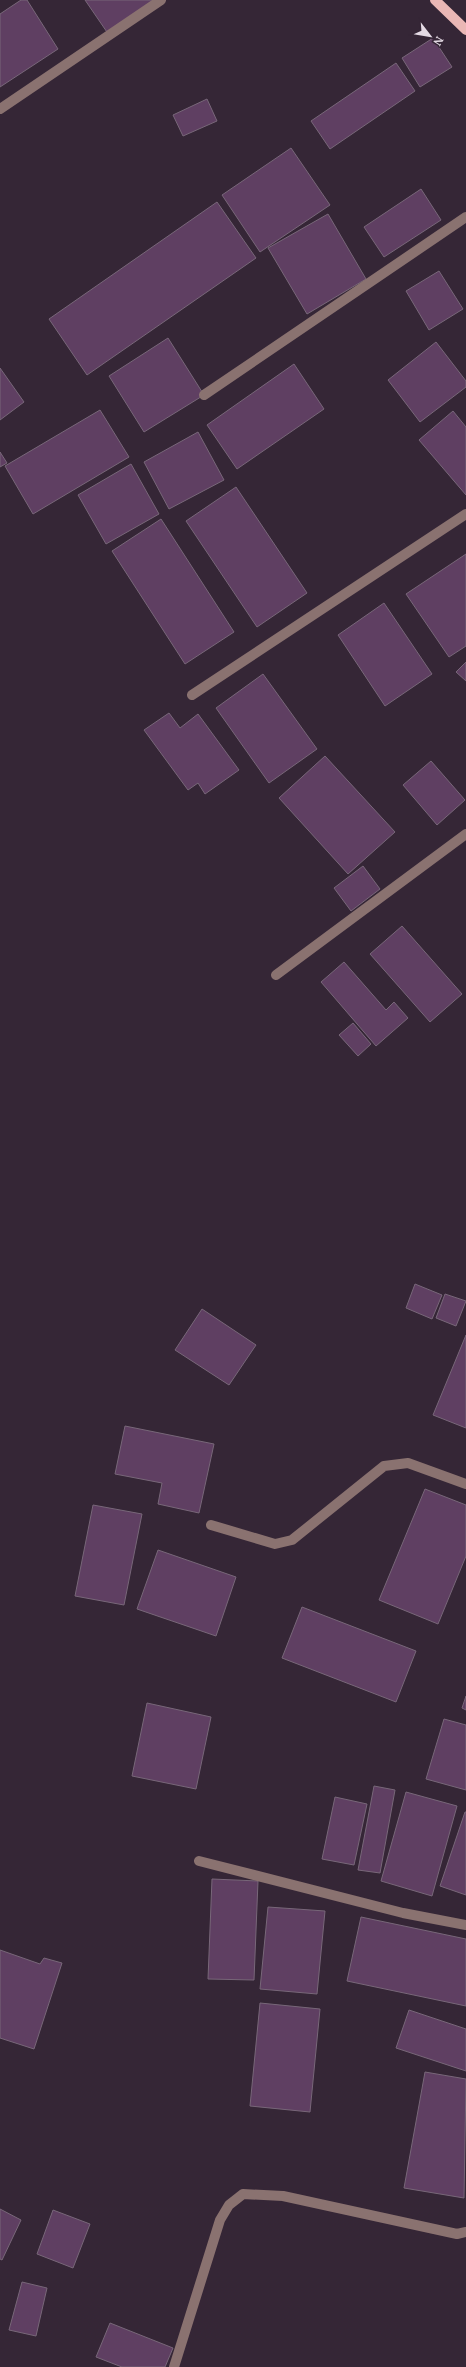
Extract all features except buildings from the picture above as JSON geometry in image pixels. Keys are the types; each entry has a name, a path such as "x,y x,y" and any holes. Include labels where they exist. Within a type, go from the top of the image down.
{"main road":[{"path":"435,0 466,30"}],"street":[{"path":"0,109 161,0"},
{"path":"204,395 466,217"},
{"path":"192,695 466,514"},
{"path":"276,975 466,834"},
{"path":"211,1525 275,1544 292,1540 384,1466 408,1463 466,1484"},
{"path":"199,1861 402,1913 466,1925"},
{"path":"174,2367 220,2220 229,2205 243,2194 283,2196 457,2234 466,2232"}]}
